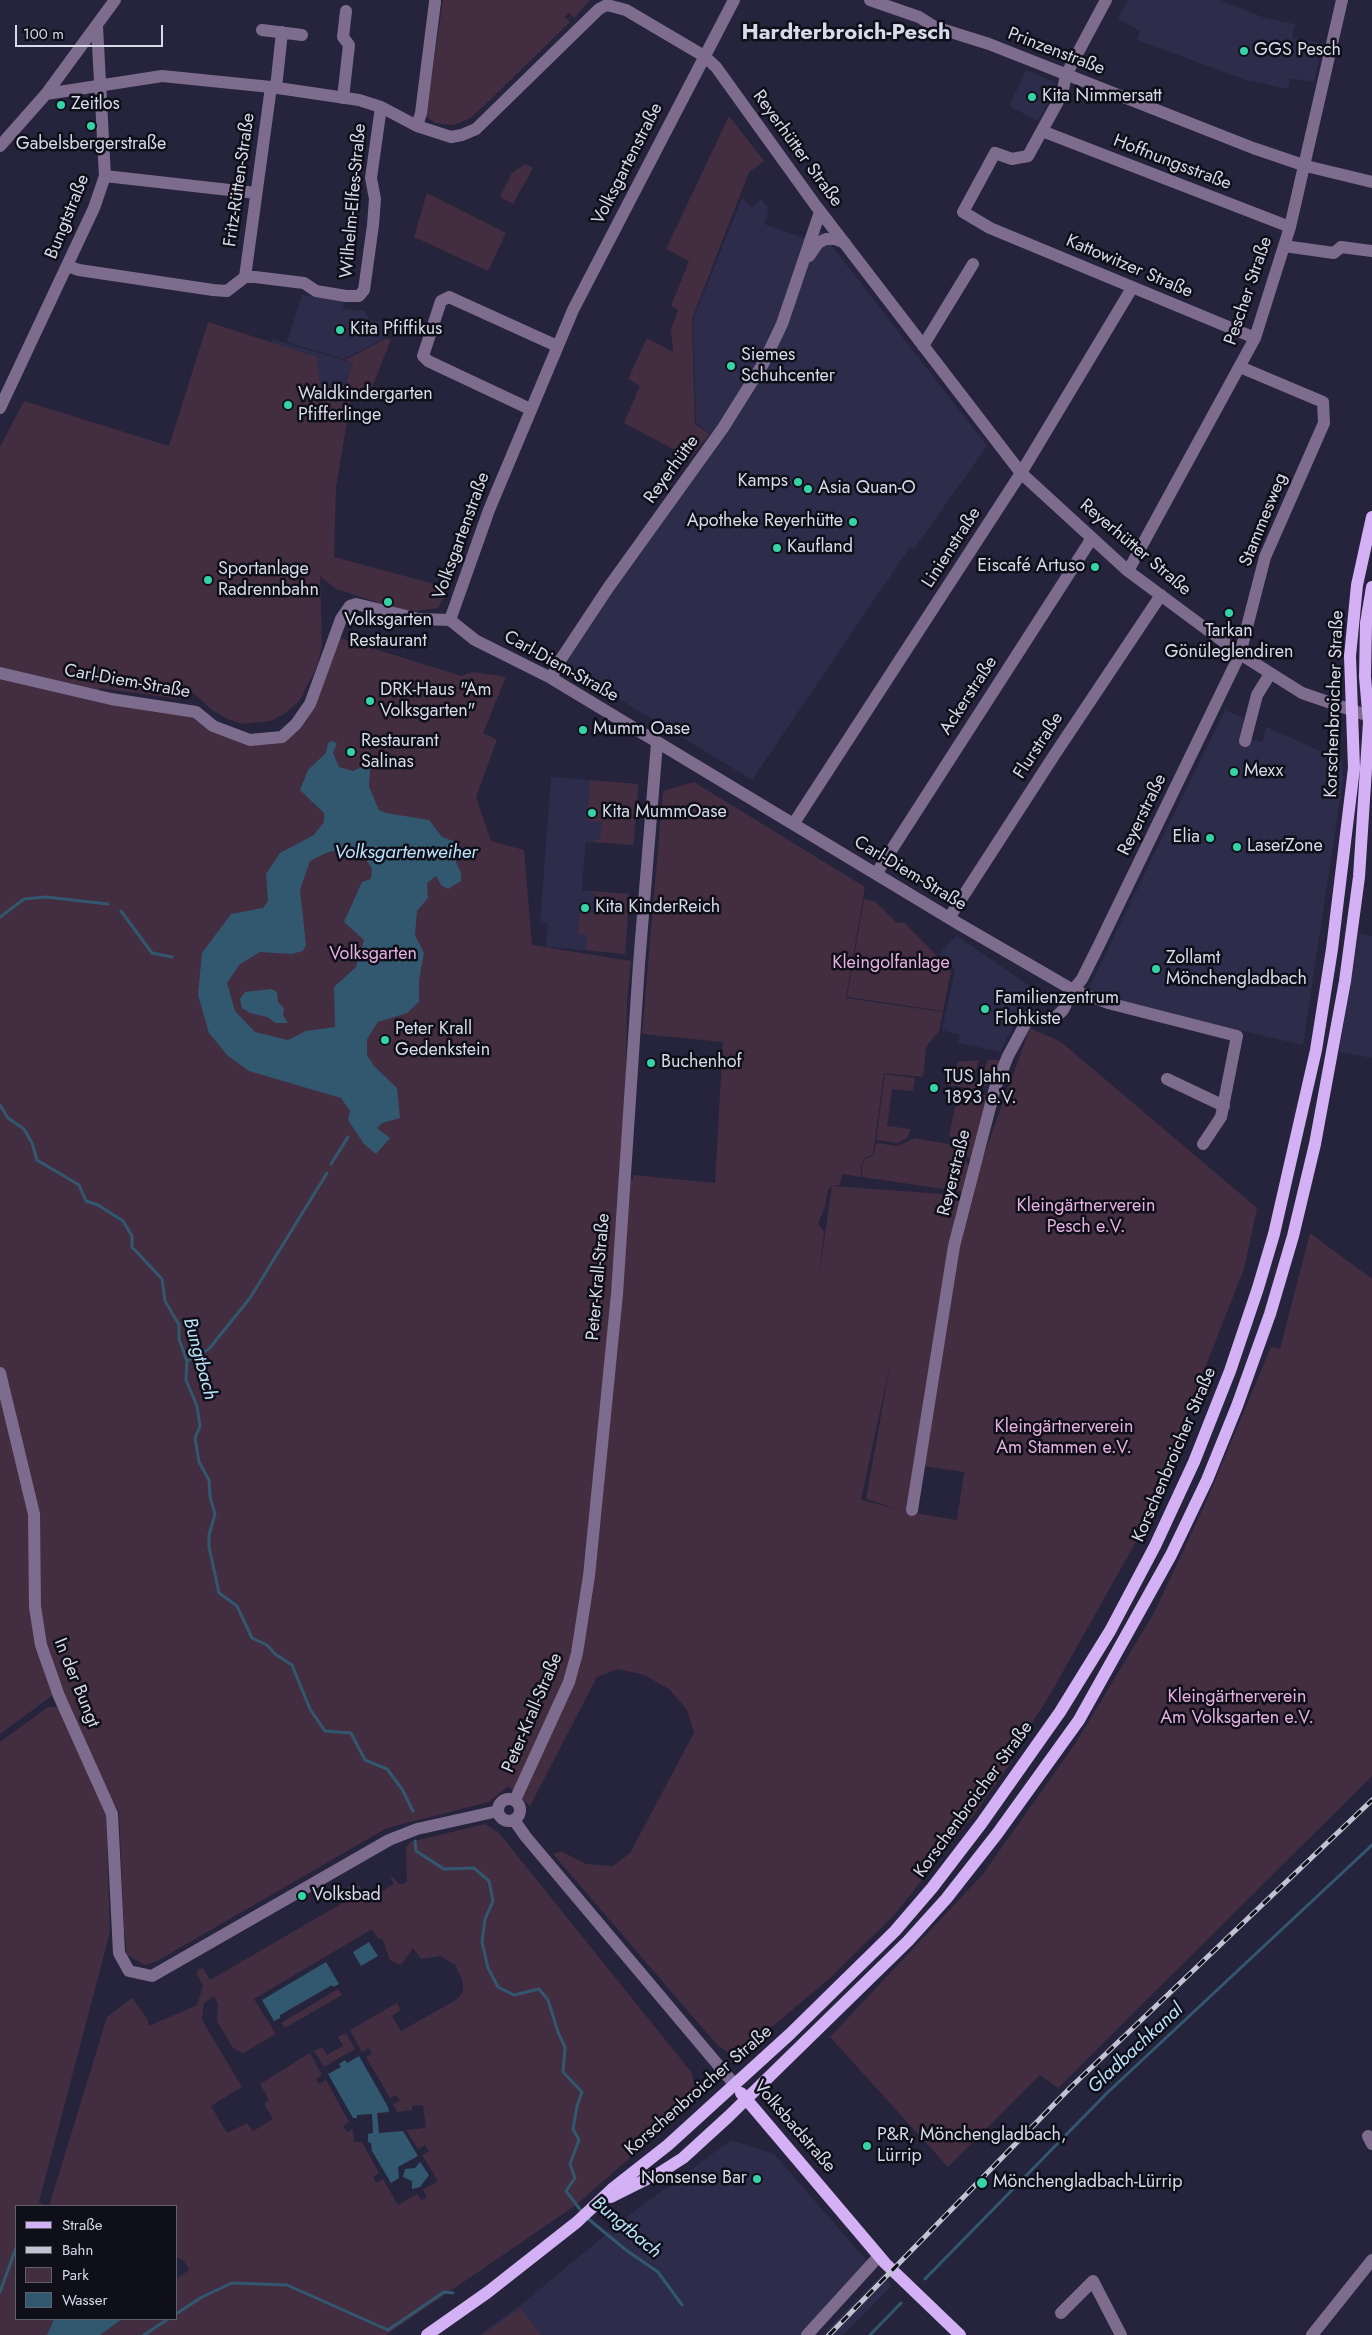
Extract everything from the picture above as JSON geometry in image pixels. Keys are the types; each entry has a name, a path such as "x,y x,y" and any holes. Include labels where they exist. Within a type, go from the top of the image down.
{"main road":[{"name":"Korschenbroicher Straße","path":"427,2335 488,2292 577,2222 612,2189 668,2145 735,2085 895,1932 932,1888 981,1824 1060,1712 1110,1631 1156,1546 1194,1462 1230,1371 1258,1288 1274,1234 1316,1050 1332,949 1354,768 1350,656 1357,586 1372,517"},
{"name":"Korschenbroicher Straße","path":"592,2209 682,2158 746,2100 908,1941 946,1899 996,1834 1084,1712 1167,1563 1207,1480 1237,1406 1270,1314 1293,1236 1315,1144 1345,981 1358,886 1370,717 1365,677 1366,624 1372,587"},
{"name":"Volksbadstraße","path":"735,2085 879,2256 960,2335"}],"street":[{"path":"0,146 46,94 115,0"},
{"name":"Volksgartenstraße","path":"450,620 489,510 557,346 625,206 734,0"},
{"name":"Prinzenstraße","path":"870,0 919,17 935,27 989,44 1306,166 1372,182"},
{"path":"1042,131 1062,94 1066,75 1106,0"},
{"name":"Pescher Straße","path":"1128,571 1255,338 1290,227 1306,166 1342,0"},
{"path":"46,94 162,76 274,88 343,98 381,107 417,126 421,113 435,2"},
{"name":"Reyerhütter Straße","path":"417,126 451,137 476,129 591,16 599,9 613,3 704,56 732,87 820,212 1021,473 1128,571 1240,654 1306,695 1370,717"},
{"path":"343,98 349,45 343,37 346,11"},
{"name":"Bungtstraße","path":"0,408 94,208 105,176 97,26"},
{"path":"262,30 302,35"},
{"path":"274,88 282,32"},
{"name":"Fritz-Rütten-Straße","path":"245,277 256,192 274,88"},
{"name":"Wilhelm-Elfes-Straße","path":"245,277 304,283 316,291 346,296 359,296 364,290 373,225 374,199 371,178 381,107"},
{"name":"Hoffnungsstraße","path":"1042,131 1290,227"},
{"name":"Kattowitzer Straße","path":"1042,131 1028,156 1012,159 995,153 962,212 990,228 1255,338"},
{"path":"105,176 256,192"},
{"name":"Reyerhütte","path":"801,272 805,253 820,212"},
{"name":"Reyerhütte","path":"551,678 561,658 608,588 738,406 767,358 801,272 818,243 826,239 835,239 845,243"},
{"path":"1284,246 1334,253 1341,247 1372,251"},
{"path":"923,346 972,264"},
{"path":"67,266 79,270 227,291 245,277"},
{"name":"Linienstraße","path":"794,823 1021,473 1132,288"},
{"path":"530,408 428,361 423,356 441,301 449,297 557,346"},
{"name":"Stammesweg","path":"1240,367 1323,402 1324,423 1265,558 1240,654"},
{"name":"Ackerstraße","path":"876,874 1092,538"},
{"name":"Flurstraße","path":"949,918 1161,595"},
{"name":"Carl-Diem-Straße","path":"0,673 111,699 196,712 213,726 250,740 282,737 296,724 310,704 342,619 350,606 356,604 419,619 450,620 475,640 551,678 949,918 1073,990 1108,1003 1237,1036 1221,1117 1203,1144"},
{"name":"Reyerstraße","path":"912,1510 954,1246 995,1088 1008,1056 1029,1017 1042,1020 1054,1019 1063,1010 1073,990 1086,971 1240,654"},
{"path":"1245,741 1257,695 1270,674"},
{"name":"Peter-Krall-Straße","path":"515,1800 569,1682 577,1653 589,1576 617,1294 639,964 657,743"},
{"path":"1167,1079 1224,1106"},
{"name":"In der Bungt","path":"0,1374 34,1514 35,1607 40,1645 59,1696 112,1814 119,1953 129,1971 152,1976 396,1837 417,1829 498,1812"},
{"path":"509,1798 515,1800 520,1810 514,1820 504,1820 498,1812 498,1805 503,1800 509,1798"},
{"name":"Volksbadstraße","path":"514,1820 532,1844 735,2085"},
{"path":"807,2335 879,2256"},
{"path":"1312,2335 1372,2260"},
{"path":"1061,2313 1093,2281 1121,2335"}],"shaded area":[{"name":"GGS Pesch","path":"1128,0 1220,0 1265,18 1295,24 1292,38 1323,43 1314,82 1290,78 1288,89 1246,80 1137,40 1140,31 1118,19"},
{"name":"Kita Nimmersatt","path":"1026,70 1055,82 1056,89 1038,121 1009,106"},
{"path":"742,198 752,208 761,199 769,209 764,224 804,238 812,220 987,446 914,549 910,547 752,780 557,661 713,435 696,423 693,319"},
{"name":"Kita Pfiffikus","path":"302,295 344,301 343,309 364,311 370,320 391,323 387,337 344,359 287,342"},
{"name":"Waldkindergarten Pfifferlinge","path":"272,339 353,363 344,389 323,384 321,441 248,420"},
{"path":"1225,710 1243,718 1249,739 1262,742 1267,727 1342,761 1343,780 1303,1045 1108,1000 1089,987"},
{"path":"551,777 639,784 634,845 586,842 584,860 582,890 630,894 625,954 546,947 548,923 540,923"},
{"path":"1359,933 1372,936 1372,1058 1339,1052"},
{"name":"Familienzentrum Flohkiste","path":"957,936 1033,988 1000,1052 958,1043 960,1035 942,1030 955,970 940,953"},
{"path":"731,2140 774,2154 875,2270 812,2335 479,2335 523,2303 627,2217"},
{"path":"882,2275 892,2285 843,2335 822,2335"}],"green space":[{"path":"443,0 590,0 574,18 569,13 565,17 570,22 486,104 470,118 454,125 435,123 426,116"},
{"path":"729,116 764,161 749,172 692,319 695,424 710,434 690,458 624,423 640,386 628,379 647,338 673,352 671,329 678,310 671,306 689,261 666,249"},
{"path":"525,164 533,168 513,204 500,197 512,173"},
{"path":"427,193 506,233 488,271 414,237"},
{"path":"208,322 317,357 320,384 344,389 353,363 345,360 387,338 391,340 369,394 352,391 336,488 334,557 449,588 438,608 407,612 336,589 320,576 322,646 316,669 299,701 286,713 270,721 242,724 228,719 212,710 190,690 178,699 100,688 93,695 196,712 250,740 290,731 340,638 461,676 473,672 506,677 483,733 497,740 476,797 491,841 524,850 532,945 631,961 627,1001 624,1178 633,1180 633,1175 715,1183 723,1042 642,1034 663,791 694,782 865,887 846,998 943,1012 939,1031 926,1047 923,1077 884,1073 873,1154 865,1158 861,1166 861,1177 842,1174 840,1185 832,1186 969,1196 1030,1028 1061,1042 1257,1208 1244,1269 1137,1540 1048,1698 1009,1758 1012,1761 975,1813 895,1914 829,1979 736,2057 718,2046 553,1854 561,1851 586,1864 613,1866 630,1853 694,1733 687,1710 669,1689 644,1675 618,1669 597,1677 530,1806 508,1786 489,1802 387,1828 157,1961 145,1965 127,1955 119,1812 73,1724 53,1695 0,1734 0,447 24,401 169,446","holes":["832,1186 819,1279 824,1232 818,1224 825,1206 828,1190","891,1360 866,1499 897,1509 861,1500","924,1466 964,1472 957,1520 909,1512"]},
{"path":"590,780 638,784 633,845 595,842 595,840 600,840 602,822 587,821"},
{"path":"591,891 629,894 625,954 586,950 587,935 578,934 580,912 594,913 596,894 591,893"},
{"name":"Kleingolfanlage","path":"864,899 876,902 897,923 904,922 951,971 943,1011 847,997"},
{"path":"979,1060 973,1079 956,1076 957,1062"},
{"path":"988,1060 1001,1060 990,1085 963,1093 964,1087 946,1085 946,1078 980,1082"},
{"path":"885,1074 915,1078 913,1091 892,1089 887,1126 911,1129 907,1138 897,1143 876,1140"},
{"path":"992,1093 973,1163 949,1135 955,1107 971,1098"},
{"path":"915,1138 948,1144 960,1153 971,1168 964,1192 862,1177 862,1166 865,1159 874,1155 876,1143 898,1146"},
{"name":"Kleingärtnerverein Am Volksgarten e.V.","path":"1310,1233 1372,1279 1372,1776 1058,2088 1040,2075 948,2167 830,2037 983,1874 1075,1744 1154,1613 1205,1504 1271,1347 1280,1349"},
{"path":"48,1707 59,1707 106,1815 110,1932 39,2202 43,2205 15,2205 15,2320 54,2320 47,2335 0,2335 0,1742"},
{"path":"485,1824 499,1833 692,2073 695,2089 691,2102 680,2114 576,2205 386,2335 100,2335 121,2320 178,2320 178,2278 189,2270 184,2261 178,2258 178,2205 49,2205 107,2017 132,1998 147,2018 149,2026 197,2005 203,1986 197,1975 198,1970 203,1968 210,1980 346,1901 341,1892 357,1882 367,1900 394,1884 390,1877 394,1878 399,1884 404,1884 407,1881 406,1848 410,1842","holes":["372,1929 378,1939 382,1938 390,1960 402,1964 413,1948 421,1959 440,1956 455,1965 463,1982 463,1992 456,2000 401,2031 392,2016 401,2010 397,2003 350,2030 362,2052 369,2048 372,2054 366,2057 390,2098 396,2095 400,2101 393,2104 397,2112 412,2110 412,2106 423,2105 426,2128 406,2130 418,2149 425,2145 429,2151 422,2155 438,2181 423,2190 427,2197 421,2200 417,2194 398,2205 383,2179 376,2183 373,2177 379,2173 362,2142 354,2142 353,2129 347,2132 343,2126 349,2122 326,2080 319,2084 316,2079 322,2075 310,2053 260,2084 269,2100 264,2104 273,2119 253,2131 247,2123 227,2133 211,2106 242,2087 202,2020 204,2003 214,1996 218,2004 217,2021 233,2048 243,2053 276,2034 254,1999"]},
{"path":"338,1989 342,1995 285,2028 281,2023"},
{"path":"346,2033 355,2049 324,2067 314,2051 322,2047 327,2055 343,2046 338,2037"},
{"path":"520,2308 541,2335 482,2335"}],"water":[{"name":"Volksgartenweiher","path":"332,741 337,743 333,753 339,767 353,771 362,767 367,755 371,757 369,787 379,810 386,813 429,820 442,837 459,843 456,862 461,873 461,881 448,889 441,885 436,876 427,883 428,898 417,911 415,935 424,953 419,980 419,1002 407,1013 378,1022 367,1039 367,1055 374,1066 397,1088 400,1118 382,1123 377,1128 390,1138 376,1154 364,1144 348,1120 350,1111 341,1098 249,1071 228,1056 209,1033 198,995 202,953 231,914 263,908 268,901 266,874 280,853 314,835 324,822 324,813 300,790 308,770 326,753 328,743","holes":["341,849 354,849 362,853 372,869 371,879 362,882 344,922 364,940 356,967 334,987 335,1027 306,1031 288,1040 255,1032 235,1011 227,983 240,964 260,952 291,954 303,951 306,945 300,890 310,861 326,853"]},
{"path":"271,989 277,992 278,1002 284,1008 283,1015 288,1023 276,1023 267,1017 250,1013 242,1008 240,999 245,992"},
{"path":"369,1942 378,1956 361,1966 353,1952"},
{"path":"326,1962 339,1984 333,1987 332,1985 280,2015 280,2018 274,2021 262,2000"},
{"path":"359,2056 388,2107 389,2112 377,2113 379,2133 403,2131 418,2156 398,2167 399,2178 391,2183 372,2151 371,2143 368,2142 368,2134 373,2133 372,2114 357,2115 357,2118 353,2118 328,2074 341,2067 339,2064 345,2060 347,2063"},
{"path":"420,2162 429,2175 420,2187 412,2189 412,2181 403,2177 405,2169 415,2168"},
{"path":"54,2320 121,2320 100,2335 47,2335"}],"waterway":[{"path":"0,917 24,899 46,897 108,904"},
{"path":"121,911 152,953 172,957"},
{"name":"Bungtbach","path":"0,1105 8,1118 24,1129 32,1143 37,1160 79,1185 86,1201 98,1205 123,1221 132,1236 132,1247 162,1279 165,1301 179,1325 179,1339 187,1361 186,1380 197,1406 200,1426 195,1438 199,1462 209,1480 210,1497 215,1514 209,1535 209,1547 219,1593 237,1606 252,1638 267,1645 275,1654 292,1665 310,1709 325,1731 351,1733 365,1760 387,1769 402,1789 413,1811"},
{"path":"331,1164 348,1137"},
{"path":"187,1361 209,1349 250,1298 327,1173"},
{"name":"Bungtbach","path":"415,1841 416,1851 444,1869 474,1868 489,1881 493,1901 485,1919 482,1942 488,1968 498,1987 514,1995 539,1989 548,2000 565,2047 563,2072 582,2092 577,2106 573,2129 579,2140 570,2164 575,2178 566,2191 582,2212"},
{"name":"Gladbachkanal","path":"925,2279 1107,2093 1372,1845"},
{"name":"Bungtbach","path":"586,2217 626,2250 658,2272 682,2305"},
{"path":"0,2292 15,2251"},
{"path":"178,2313 202,2297 232,2283 287,2285 388,2330 444,2292 453,2293"},
{"name":"Gladbachkanal","path":"870,2335 901,2303"},
{"path":"144,2335 166,2320"}],"railway":[{"path":"829,2335 1070,2088 1372,1800"}],"place":[{"name":"GGS Pesch","path":"1244,51"},
{"name":"Kita Nimmersatt","path":"1032,97"},
{"name":"Zeitlos","path":"61,105"},
{"name":"Gabelsbergerstraße","path":"91,126"},
{"name":"Kita Pfiffikus","path":"340,330"},
{"name":"Siemes Schuhcenter","path":"731,366"},
{"name":"Waldkindergarten Pfifferlinge","path":"288,405"},
{"name":"Kamps","path":"798,482"},
{"name":"Asia Quan-O","path":"808,489"},
{"name":"Apotheke Reyerhütte","path":"853,522"},
{"name":"Kaufland","path":"777,548"},
{"name":"Eiscafé Artuso","path":"1095,567"},
{"name":"Sportanlage Radrennbahn","path":"208,580"},
{"name":"Volksgarten Restaurant","path":"388,602"},
{"name":"Tarkan Gönüleglendiren","path":"1229,613"},
{"name":"DRK-Haus \"Am Volksgarten\"","path":"370,701"},
{"name":"Mumm Oase","path":"583,730"},
{"name":"Restaurant Salinas","path":"351,752"},
{"name":"Mexx","path":"1234,772"},
{"name":"Kita MummOase","path":"592,813"},
{"name":"Elia","path":"1210,838"},
{"name":"LaserZone","path":"1237,847"},
{"name":"Kita KinderReich","path":"585,908"},
{"name":"Zollamt Mönchengladbach","path":"1156,969"},
{"name":"Familienzentrum Flohkiste","path":"985,1009"},
{"name":"Peter Krall Gedenkstein","path":"385,1040"},
{"name":"Buchenhof","path":"651,1063"},
{"name":"TUS Jahn 1893 e.V.","path":"934,1088"},
{"name":"Volksbad","path":"302,1896"},
{"name":"P&R, Mönchengladbach, Lürrip","path":"867,2146"},
{"name":"Nonsense Bar","path":"757,2179"},
{"name":"Mönchengladbach-Lürrip","path":"982,2183"}],"district":[{"name":"Hardterbroich-Pesch","path":"846,34"}],"park label":[{"name":"Volksgarten","path":"373,955"},
{"name":"Kleingärtnerverein Pesch e.V.","path":"1086,1217"},
{"name":"Kleingärtnerverein Am Stammen e.V.","path":"1064,1438"}]}
